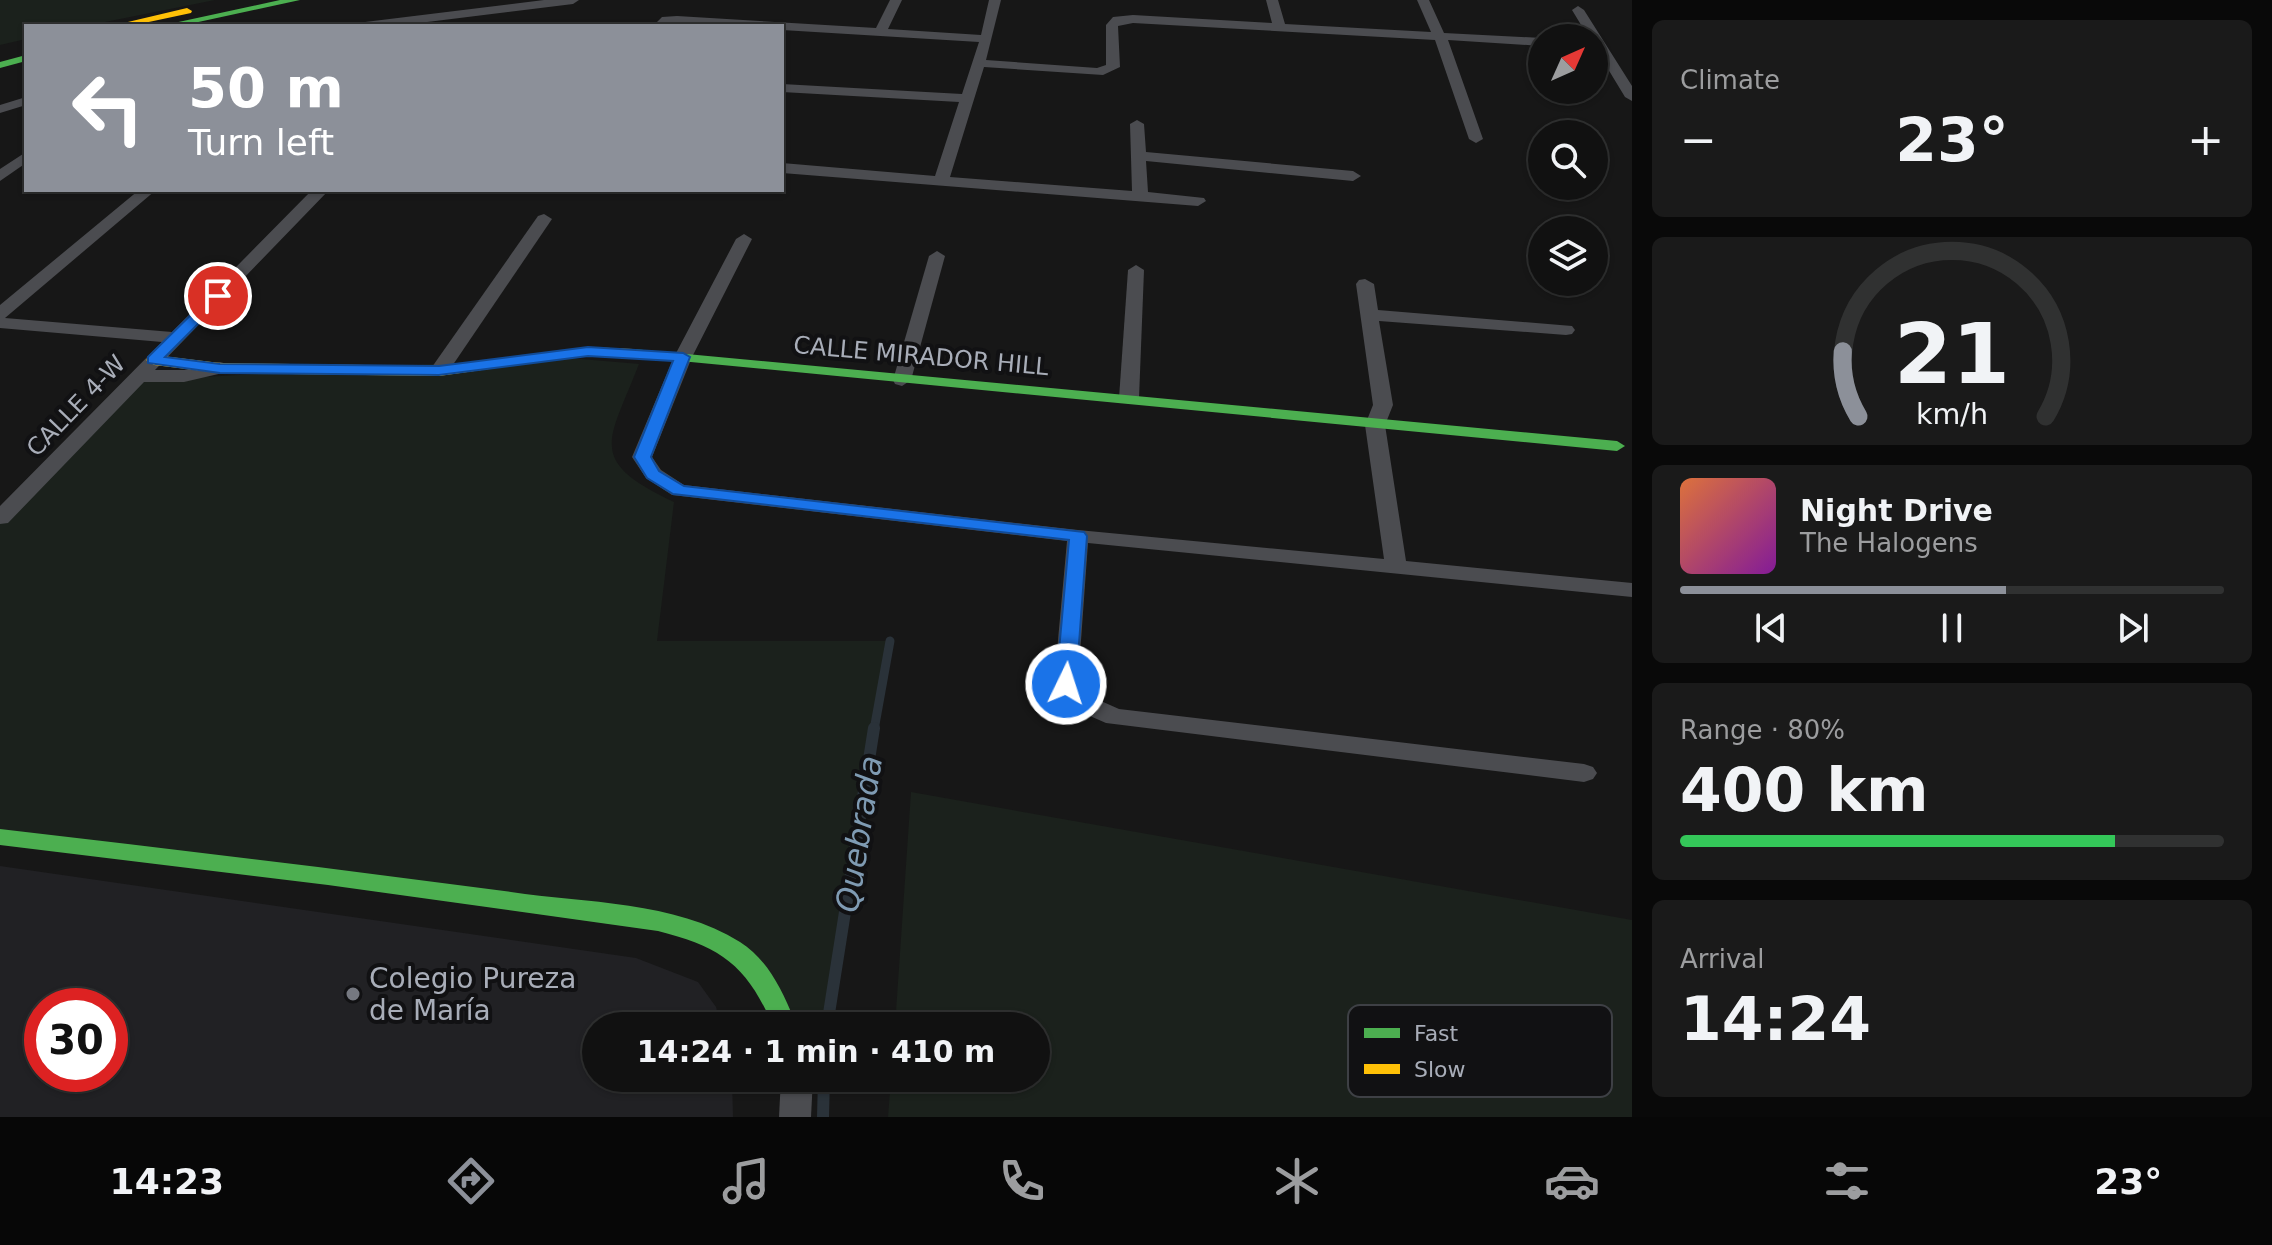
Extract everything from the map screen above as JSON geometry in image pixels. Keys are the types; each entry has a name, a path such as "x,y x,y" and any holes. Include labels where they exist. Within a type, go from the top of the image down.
{"street":[{"path":"126,24 245,0"},
{"path":"175,24 295,0"},
{"path":"378,24 506,4 573,0"},
{"path":"880,32 896,0"},
{"path":"941,180 986,39 995,0"},
{"path":"1272,0 1280,28"},
{"path":"1423,0 1440,37 1476,139"},
{"path":"486,24 506,4"},
{"path":"1578,10 1586,24"},
{"path":"661,24 666,20 677,20 745,24"},
{"path":"978,63 1098,72 1107,70 1113,67 1112,25 1117,20 1528,41"},
{"path":"784,26 986,39"},
{"path":"0,53 24,47"},
{"path":"0,65 24,59"},
{"path":"1608,59 1632,97"},
{"path":"1613,66 1632,67"},
{"path":"784,88 967,98"},
{"path":"0,109 24,102"},
{"path":"1137,124 1140,197"},
{"path":"1139,156 1353,176"},
{"path":"0,176 24,158"},
{"path":"784,168 1198,201"},
{"path":"0,314 146,192"},
{"name":"CALLE 4-W","path":"0,518 319,192"},
{"path":"439,371 544,219"},
{"path":"744,239 683,357 642,457 653,474 679,491 1078,536 1632,590"},
{"path":"902,380 937,256"},
{"path":"1129,398 1136,270"},
{"path":"1365,284 1383,405 1375,425 1396,569"},
{"path":"1370,315 1566,330"},
{"path":"0,323 177,338"},
{"name":"CALLE MIRADOR HILL","path":"154,360 220,368 439,371 588,351 1129,398 1375,425 1617,446"},
{"name":"CALLE MIRADOR HILL","path":"138,376 184,376 220,368"},
{"path":"1078,536 1066,684 1083,703 1115,717 1584,773"},
{"path":"0,837 390,884 640,920 715,939 754,966 778,1012"},
{"path":"795,1117 796,1092"}],"shaded area":[{"path":"0,0 215,0 95,24 24,24 24,39 0,45"},
{"path":"558,357 639,364 613,431 612,446 616,460 627,474 674,502 657,641 890,641 829,1012 774,1012 715,939 0,838 0,516 134,381"},
{"path":"911,792 1632,920 1632,1117 888,1117 890,1092 1050,1092 1050,1012 896,1012"},
{"name":"Colegio Pureza de María","path":"0,866 636,958 698,982 717,1012 582,1012 582,1092 732,1092 733,1117 0,1117"}],"waterway":[{"name":"Quebrada","path":"874,730 890,641"},
{"name":"Quebrada","path":"829,1012 874,728"},
{"name":"Quebrada","path":"823,1117 824,1092"}],"traffic: fast":[{"path":"175,24 295,0"},
{"path":"0,65 24,59"},
{"path":"633,353 1617,446"},
{"path":"0,837 603,912 658,922 709,937 741,955 764,982 779,1012"}],"traffic: slow":[{"path":"125,24 187,11"},
{"path":"154,360 220,368 439,371 588,351 633,353"}],"place":[{"name":"Colegio Pureza de María","path":"353,994"}],"route":[{"path":"218,296 154,360 220,368 439,371 588,351 683,357 642,457 653,474 679,491 1078,536 1066,684"}]}
